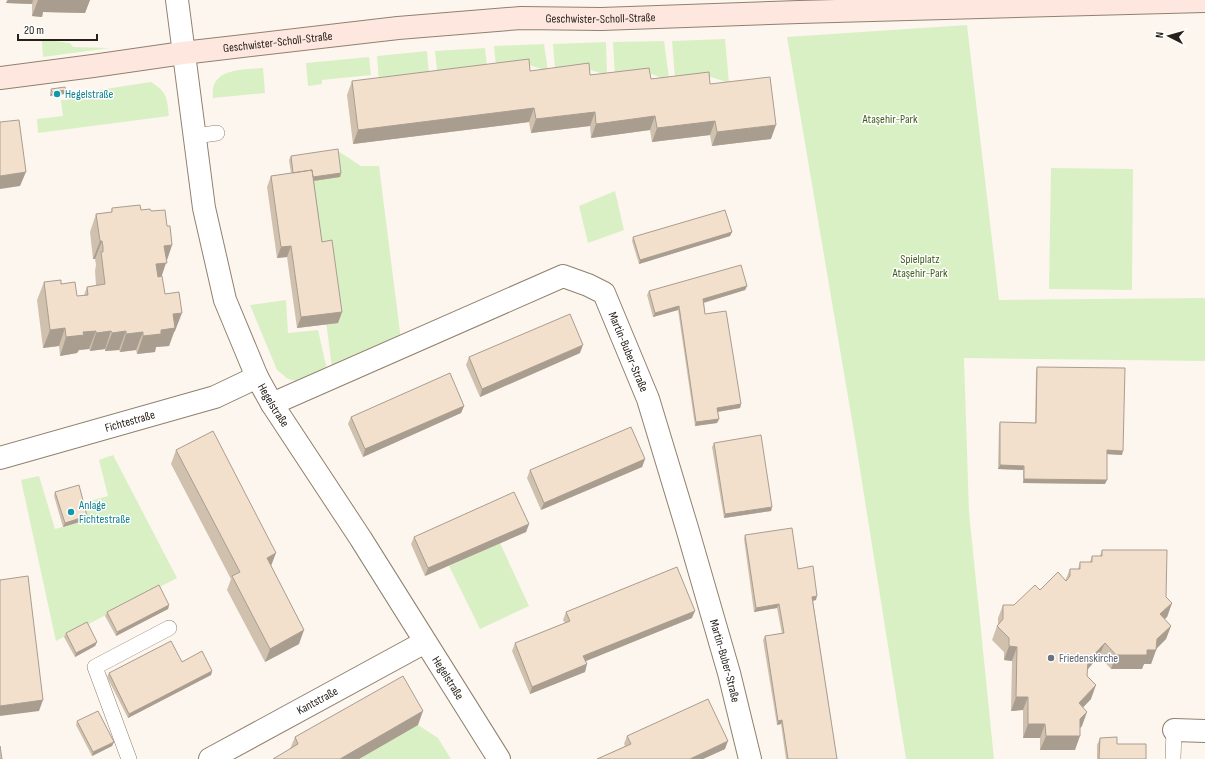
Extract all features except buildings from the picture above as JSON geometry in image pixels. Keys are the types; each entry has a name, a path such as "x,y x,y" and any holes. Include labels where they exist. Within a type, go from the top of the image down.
{"street":[{"name":"Hegelstraße","path":"177,0 204,208 225,300 258,377 272,404 361,539 498,759"},
{"name":"Geschwister-Scholl-Straße","path":"0,78 183,53 398,28 521,18 601,19 792,12 1205,1"},
{"name":"Martin-Buber-Straße","path":"272,404 563,276 588,285 604,293 648,399 688,528 729,673 750,759"},
{"name":"Fichtestraße","path":"0,458 215,397 258,377"},
{"name":"Kantstraße","path":"210,759 425,642"},
{"path":"1174,730 1205,731"}],"lane":[{"path":"195,136 217,133"},
{"path":"130,759 94,667 169,628"},
{"path":"1173,759 1174,730"}],"green space":[{"name":"Ataşehir-Park","path":"967,25 999,300 1205,298 1205,361 964,358 969,512 994,759 906,759 855,438 787,37"},
{"path":"725,39 729,83 705,75 675,78 672,41"},
{"path":"47,40 70,43 73,47 110,48 43,57 42,41"},
{"path":"664,41 669,78 663,79 645,71 615,78 613,42"},
{"path":"606,42 607,75 577,66 555,69 553,44"},
{"path":"544,44 548,71 523,63 496,67 494,46"},
{"path":"485,48 487,66 437,71 435,51"},
{"path":"427,51 429,75 379,81 377,56"},
{"path":"369,57 371,75 322,80 322,84 308,86 306,63"},
{"path":"263,68 265,93 213,98 213,88 216,81 222,76 237,70"},
{"path":"151,82 163,92 168,104 169,116 38,133 37,119 63,116 61,100 67,100 66,95"},
{"path":"338,151 361,166 379,166 401,340 332,368 308,181"},
{"path":"1051,168 1133,169 1132,290 1049,289"},
{"path":"615,191 624,230 588,243 579,206"},
{"path":"286,300 288,333 318,330 327,370 300,382 288,379 277,370 250,305"},
{"path":"113,455 177,578 56,641 21,480 39,476 55,529 86,520 82,503 108,496 99,460"},
{"path":"500,543 529,606 480,629 449,566"},
{"path":"418,725 438,738 451,759 359,759"}],"place":[{"name":"Hegelstraße","path":"57,94"},
{"name":"Anlage Fichtestraße","path":"71,512"},
{"name":"Friedenskirche","path":"1051,658"}],"park label":[{"name":"Spielplatz Ataşehir-Park","path":"920,266"}]}
